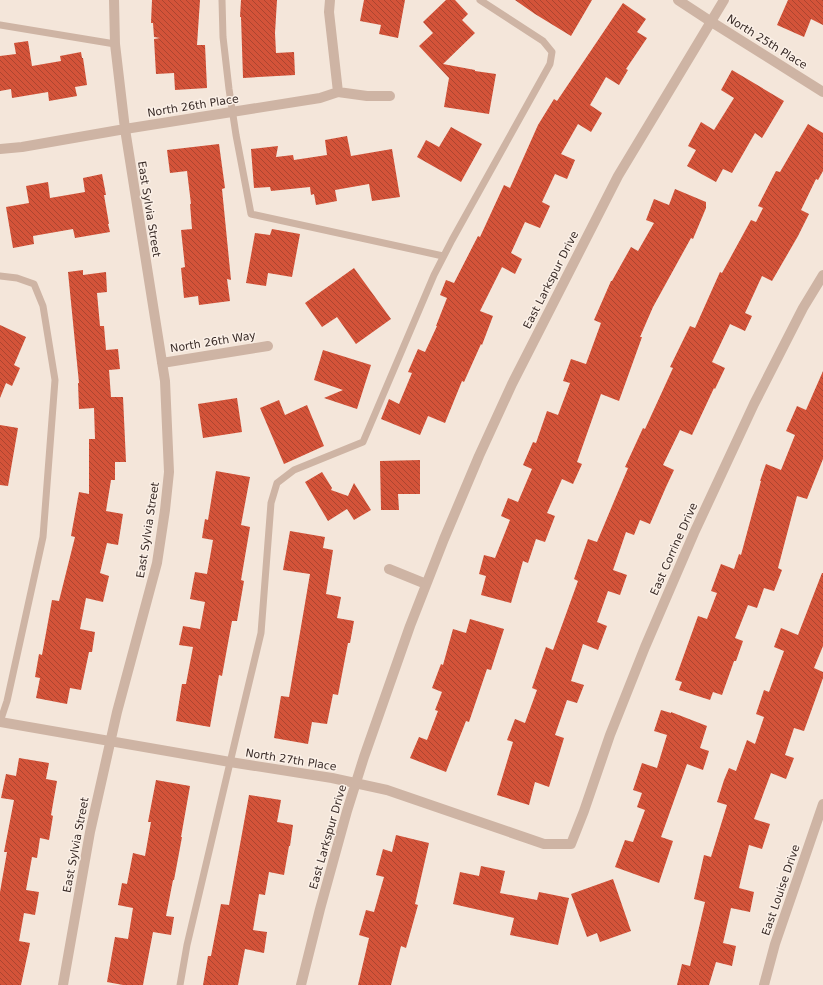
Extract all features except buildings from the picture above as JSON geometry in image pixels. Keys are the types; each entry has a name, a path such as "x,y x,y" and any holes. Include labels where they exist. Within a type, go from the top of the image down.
{"street":[{"name":"East Sylvia Street","path":"63,985 90,832 110,742 156,563 165,510 168,465 165,381 125,129 115,44 114,0"},
{"path":"330,0 329,12 338,92"},
{"name":"North 25th Place","path":"678,0 823,92"},
{"name":"East Larkspur Drive","path":"301,985 320,909 364,757 426,584 479,456 512,384 618,176 724,0"},
{"name":"North 26th Place","path":"0,148 22,147 320,98 338,92 367,96 390,96"},
{"name":"East Corrine Drive","path":"571,844 610,735 642,654 694,533 754,404 803,308 823,275"},
{"name":"North 26th Way","path":"162,362 268,346"},
{"path":"389,569 426,584"},
{"name":"North 27th Place","path":"0,722 356,783 387,790 544,844 571,844"},
{"name":"East Louise Drive","path":"764,985 775,944 823,804"}],"lane":[{"path":"222,0 223,37 232,112 251,214 443,256"},
{"path":"180,985 187,945 261,633 271,503 277,482 294,470 362,442 443,256 550,64 552,52 543,41 480,0"},
{"path":"0,25 115,44"},
{"path":"0,276 17,278 34,284 43,306 55,380 43,537 7,701 0,722"}]}
